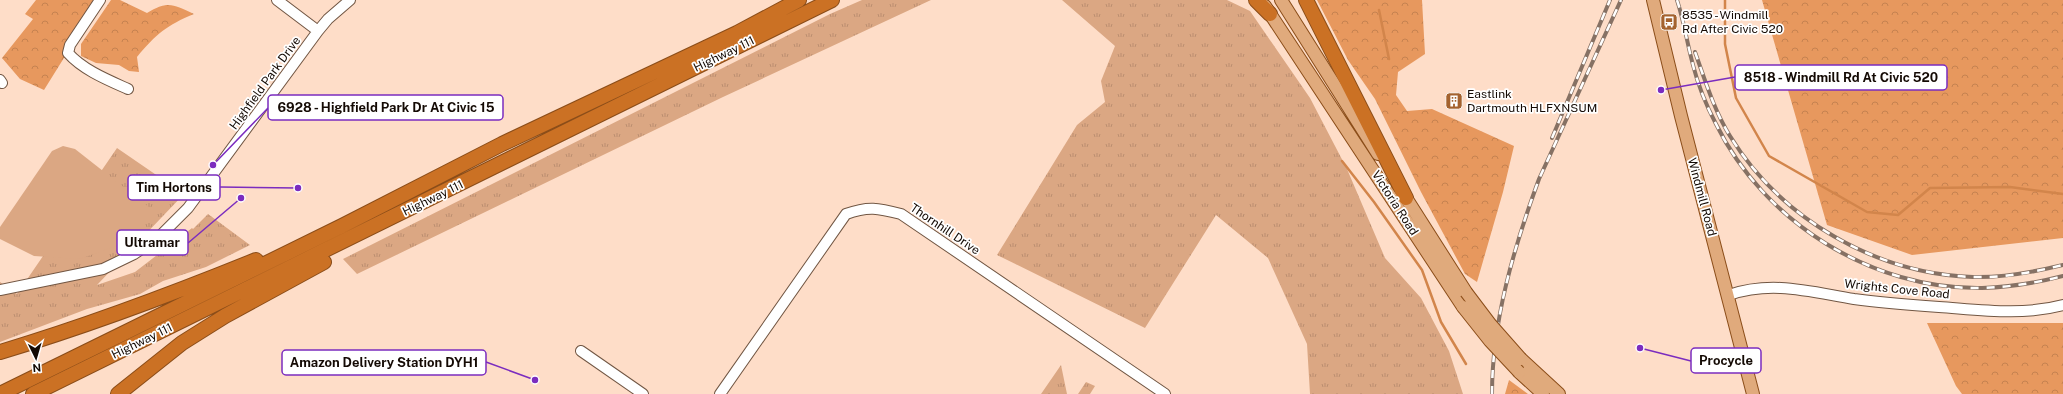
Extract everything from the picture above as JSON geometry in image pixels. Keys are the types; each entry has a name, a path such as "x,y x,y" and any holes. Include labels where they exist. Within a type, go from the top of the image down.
{"highway":[{"path":"737,33 752,18 783,0"},
{"name":"Highway 111","path":"0,394 342,226 502,144 737,33 799,0"},
{"name":"Highway 111","path":"33,394 398,216 832,0"},
{"path":"1256,0 1270,14"},
{"path":"1306,0 1406,198"},
{"path":"118,394 182,343 225,316 329,259 398,216"},
{"path":"0,352 60,334 152,302 342,226"}],"main road":[{"name":"Victoria Road","path":"1262,0 1463,307 1490,341 1519,372 1543,394"},
{"name":"Victoria Road","path":"1281,0 1466,292 1491,325 1521,359 1559,394"},
{"name":"Windmill Road","path":"1653,0 1679,109 1754,394"}],"street":[{"path":"100,0 70,45 68,53 106,80 128,89"},
{"path":"277,0 318,31"},
{"name":"Highfield Park Drive","path":"0,290 103,269 134,254 158,238 188,208 243,136 318,31 328,19 350,0"},
{"name":"Thornhill Drive","path":"720,394 846,214 860,208 877,207 901,214 1165,394"},
{"name":"Wrights Cove Road","path":"1729,295 1753,288 1774,287 1894,304 2003,312 2029,311 2063,305"},
{"path":"581,352 643,394"}],"green space":[{"path":"36,0 100,0 44,90 20,79 2,58 33,19 25,14"},
{"path":"111,0 120,0 147,13 161,6 171,5 194,14 169,26 156,36 137,57 139,72 129,71 119,65 96,63 81,56 81,44"},
{"path":"862,0 931,0 723,97 357,274 343,259 830,14"},
{"path":"1062,0 1227,0 1250,11 1310,98 1347,169 1385,258 1421,298 1449,351 1463,394 1310,394 1307,344 1268,258 1216,215 1145,328 997,255 1077,125 1105,102 1101,81 1115,46"},
{"path":"1317,0 1422,0 1425,54 1398,72 1396,95 1407,111 1432,109 1514,146 1503,192 1477,282 1465,274 1421,192 1375,99 1348,60"},
{"path":"1762,0 2063,0 2063,238 1912,255 1827,225"},
{"path":"63,146 75,149 154,211 121,244 80,259 34,256 0,239 0,227 52,151"},
{"path":"117,148 184,194 97,285 135,272 192,228 193,229 208,214 250,245 206,267 163,281 140,294 87,309 0,342 0,282 17,294"},
{"path":"1927,323 2063,323 2063,394 1962,394 1956,386"},
{"path":"1061,365 1067,394 1041,394"},
{"path":"1509,380 1528,394 1505,394"},
{"path":"1086,382 1095,386 1090,394 1078,394"}],"waterway":[{"path":"1725,0 1725,44 1736,98 1769,156 1867,212 1898,215 1930,188 2010,187 2063,194"},
{"path":"1379,10 1389,59"},
{"path":"1342,161 1374,202 1422,270 1441,322 1466,364"}],"railway":[{"path":"1552,138 1610,0"},
{"path":"1492,394 1493,367 1500,312 1521,231 1539,179 1621,0"},
{"path":"1677,0 1700,87 1716,124 1737,159 1762,191 1792,219 1826,244 1862,263 1901,277 1941,286 1982,288 2003,287 2033,283 2063,276"},
{"path":"1695,52 1719,116 1730,136 1751,166 1776,193 1804,216 1834,236 1867,253 1901,265 1937,273 1973,277 1996,277 2063,265"}],"place":[{"name":"8535 - Windmill Rd After Civic 520","path":"1669,22"},
{"name":"8518 - Windmill Rd At Civic 520","path":"1661,90"},
{"name":"Eastlink Dartmouth HLFXNSUM","path":"1454,101"},
{"name":"6928 - Highfield Park Dr At Civic 15","path":"213,165"},
{"name":"Tim Hortons","path":"298,188"},
{"name":"Ultramar","path":"241,198"},
{"name":"Procycle","path":"1640,348"},
{"name":"Amazon Delivery Station DYH1","path":"535,380"}]}
